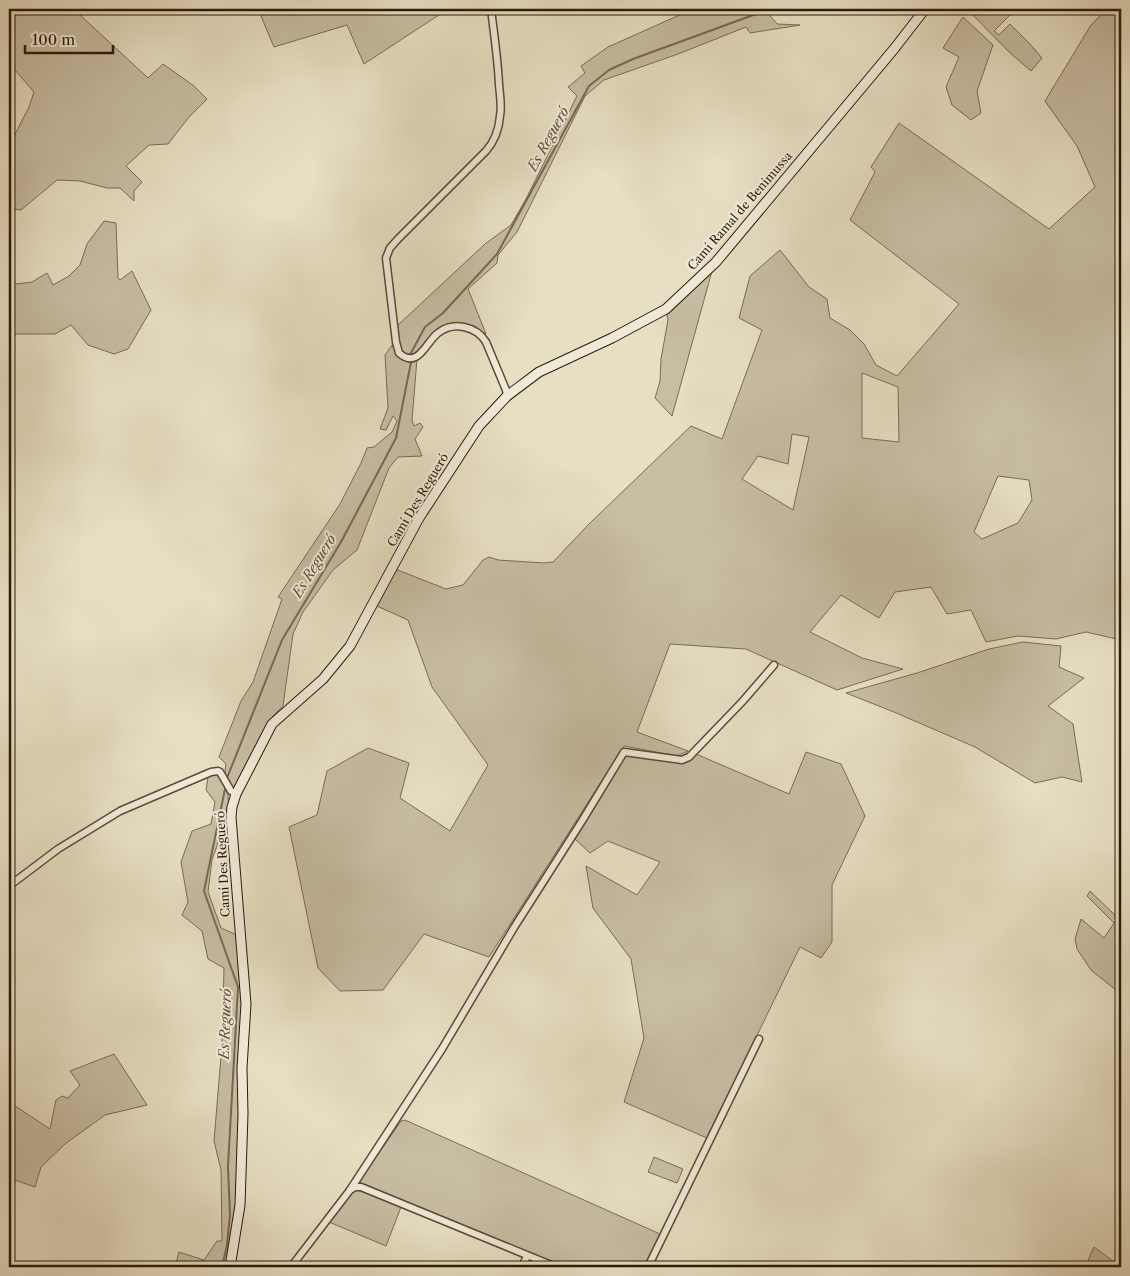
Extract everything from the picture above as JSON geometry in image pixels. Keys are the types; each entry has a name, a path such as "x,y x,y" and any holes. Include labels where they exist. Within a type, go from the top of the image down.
{"street":[{"path":"491,9 501,106 500,120 495,136 486,151 398,239 390,248 386,258 396,342 399,352 405,357 414,357 424,351 435,335 442,330 451,327 472,329 481,335 486,342 507,396"},
{"name":"Camí Ramal de Benimussa","path":"507,396 539,372 612,338 666,309 716,262 889,55 925,9"},
{"name":"Camí Des Regueró","path":"230,1267 240,1205 243,1114 242,1068 246,1004 231,817 232,806 236,794 272,724 323,679 350,646 419,518 479,426 507,396"},
{"path":"291,1267 350,1190 442,1049 515,926 624,752 682,760 689,757 742,702 774,665"},
{"path":"9,886 58,849 120,811 211,772 220,772 231,791 236,794"},
{"path":"648,1267 759,1039"},
{"path":"350,1190 355,1187 361,1187 556,1267"},
{"path":"522,1267 527,1256"}],"shaded area":[{"path":"16,9 83,9 80,15 148,78 163,64 194,86 207,99 189,117 168,144 149,145 126,166 142,182 134,191 134,201 120,188 107,188 80,181 57,180 21,210 9,208 9,136 13,138 29,107 34,92 9,63 9,10 12,13"},
{"path":"258,9 448,9 364,64 347,25 274,47"},
{"path":"693,9 713,9 719,13 724,9 770,9 767,12 777,24 800,25 750,33 746,27 678,54 604,80 585,96 517,232 498,255 497,263 468,289 486,334 461,325 448,325 436,331 417,353 406,354 400,348 398,342 397,326 485,244 511,225 526,199 577,96 568,87 585,73 581,66 608,47"},
{"path":"967,9 1016,9 994,31 999,35 1010,24 1042,58 1031,71 1009,52"},
{"path":"1107,9 1121,9 1121,148 1114,149 1121,156 1121,640 1086,632 1056,639 1018,636 986,642 971,610 947,614 931,587 895,592 879,618 841,595 810,632 862,658 903,669 837,690 746,649 670,644 637,732 688,751 677,756 624,746 489,957 424,934 383,990 340,991 318,968 289,827 317,815 327,771 368,748 409,763 400,798 450,831 488,765 432,687 408,620 377,606 395,569 446,589 463,585 483,560 489,557 498,560 553,562 590,523 691,426 722,439 762,330 739,318 750,276 780,250 809,287 827,299 830,318 850,330 864,344 876,365 897,376 959,304 850,220 875,172 871,167 899,123 1049,229 1095,187 1077,146 1045,101 1091,25","holes":["862,373 898,387 899,442 862,438","792,434 809,437 793,510 742,479 758,456 788,464","998,476 1029,480 1032,500 1018,523 982,539 974,532"]},
{"path":"963,17 993,45 977,91 981,113 971,120 952,105 946,87 959,57 943,48"},
{"path":"104,221 116,223 118,278 120,280 132,271 151,310 128,349 114,354 88,345 71,325 55,334 16,334 9,346 9,275 17,284 32,282 47,273 53,285 69,276 80,265 87,244"},
{"path":"712,271 672,416 655,398 660,381 661,359 668,320 667,315"},
{"path":"392,345 397,355 417,359 412,420 414,426 420,423 423,427 415,439 422,456 398,457 389,468 357,550 333,570 303,612 293,634 283,706 273,716 234,788 226,777 226,764 219,757 241,701 253,682 282,599 278,597 340,504 367,448 374,447 392,432 397,421 393,416 386,430 380,429 388,408 385,355"},
{"path":"1023,642 1061,646 1059,667 1084,678 1048,706 1073,724 1082,782 1062,777 1035,783 975,747 846,693 917,673 989,649"},
{"path":"806,752 841,764 865,816 832,885 832,942 821,958 800,947 707,1138 624,1102 644,1038 631,959 593,908 586,866 637,895 660,862 608,841 590,853 575,839 621,758 629,753 684,763 696,754 789,794"},
{"path":"215,774 220,776 228,795 229,812 212,860 208,892 221,928 237,935 243,993 235,1224 229,1267 175,1267 179,1252 204,1260 217,1241 222,1241 221,1170 214,1141 222,1045 224,968 208,959 202,931 182,915 188,902 181,862 192,831 211,824 215,802 206,790 208,777"},
{"path":"1090,891 1117,917 1121,917 1121,994 1091,970 1077,949 1075,939 1081,919 1104,938 1114,923 1087,896"},
{"path":"114,1054 147,1105 105,1115 65,1144 41,1167 35,1187 9,1178 9,1102 50,1129 56,1100 62,1096 68,1098 80,1085 70,1071"},
{"path":"405,1120 660,1234 644,1267 565,1267 359,1182 401,1121"},
{"path":"654,1157 683,1169 677,1183 648,1172"},
{"path":"355,1189 401,1207 386,1246 329,1222"},
{"path":"1094,1247 1121,1267 1085,1267"}],"waterway":[{"name":"Es Regueró","path":"411,353 425,327 443,313 497,254 589,86 609,70 633,59 756,14 763,9"},
{"name":"Es Regueró","path":"227,778 282,640 341,542 396,438 411,362"},
{"name":"Es Regueró","path":"222,1267 227,1245 230,1215 228,1166 238,987 204,891 225,789"}]}
